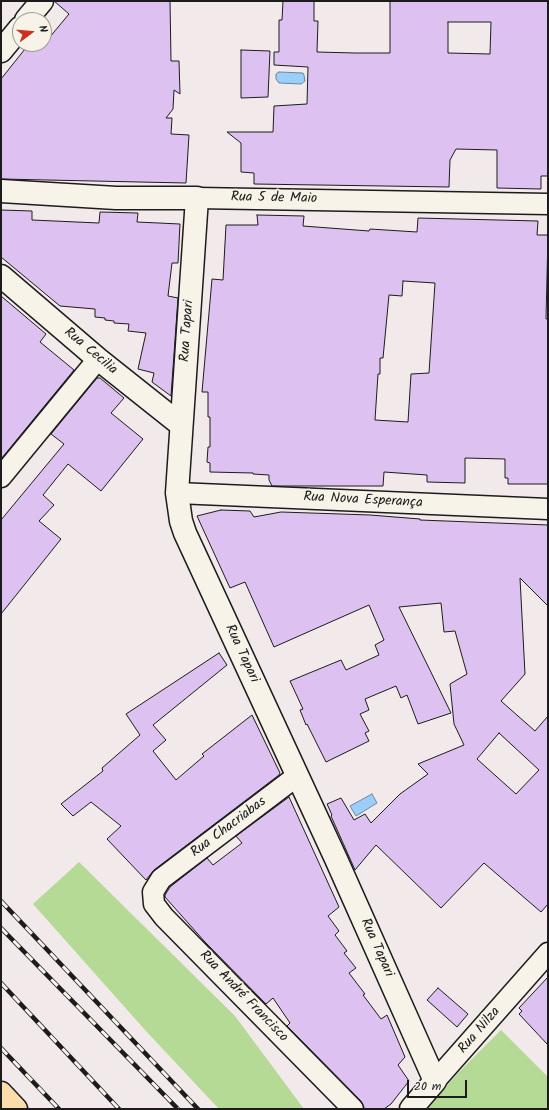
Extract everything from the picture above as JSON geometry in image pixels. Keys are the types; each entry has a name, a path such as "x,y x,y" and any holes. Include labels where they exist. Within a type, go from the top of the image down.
{"highway":[{"path":"1,1093 16,1109"}],"street":[{"path":"33,12 42,1"},
{"path":"1,51 12,38"},
{"name":"Rua 5 de Maio","path":"1,191 116,198 548,204"},
{"name":"Rua Tapari","path":"197,198 177,493 178,506 185,533 336,859 435,1081"},
{"name":"Rua Cecilia","path":"1,276 98,358 181,425"},
{"path":"1,478 98,358"},
{"name":"Rua Nova Esperança","path":"177,493 548,509"},
{"name":"Rua Chacriabas","path":"161,879 297,776"},
{"name":"Rua André Francisco","path":"161,879 153,892 154,904 164,916 353,1109"},
{"name":"Rua Nilza","path":"411,1109 546,960"}],"green space":[{"path":"79,862 235,1016 304,1109 219,1109 145,1030 33,904"},
{"path":"501,1030 548,1077 548,1109 426,1109 457,1074"}],"water":[{"path":"279,72 303,73 305,81 301,84 279,83 276,79 276,74"},
{"path":"372,794 377,803 356,816 350,806"}],"building":[{"path":"54,1 170,1 171,61 179,61 180,94 174,90 173,109 166,118 172,118 171,134 189,135 186,183 1,179 1,79 23,52 52,52 52,34 69,14"},
{"path":"283,1 314,1 314,21 318,21 317,52 390,53 390,1 548,1 548,176 541,176 541,189 497,188 497,150 456,149 450,160 449,187 254,184 254,173 241,172 241,143 227,132 273,132 274,106 307,104 308,67 274,65 274,52 279,52 279,20 282,20","holes":["448,22 491,22 490,54 448,53"]},
{"path":"241,50 270,51 268,97 241,98"},
{"path":"1,210 32,211 32,220 99,223 100,212 138,213 137,222 180,224 178,263 172,263 168,296 178,298 171,396 152,382 154,373 138,369 146,333 128,331 129,324 114,323 114,321 105,320 105,318 95,317 95,309 60,306 1,257"},
{"path":"257,215 304,216 303,226 369,231 370,229 417,232 418,218 538,221 537,235 548,235 546,319 548,319 548,484 508,484 508,478 505,478 505,459 465,458 465,483 427,482 427,475 384,472 383,486 272,486 269,480 269,475 210,472 210,463 207,462 208,447 210,447 208,392 202,392 212,279 223,280 226,225 258,225","holes":["403,281 435,283 429,373 411,374 408,422 375,420 378,374 380,374 380,358 383,358 389,295 402,296"]},
{"path":"1,296 46,334 40,342 74,370 1,459"},
{"path":"97,378 100,378 124,398 111,413 143,439 101,491 68,464 43,495 54,505 39,521 61,539 1,614 1,520 64,444 51,434"},
{"path":"221,510 250,511 254,517 281,512 370,515 420,520 548,525 548,606 520,578 525,674 501,701 535,731 548,716 548,904 541,912 484,863 441,908 376,845 355,870 327,804 341,798 354,820 365,814 371,823 400,794 428,774 418,764 464,745 454,724 450,684 467,674 455,631 444,632 441,603 399,607 451,713 418,724 407,695 401,698 396,686 365,699 369,710 360,714 369,731 365,733 369,741 326,762 307,724 306,725 300,710 303,709 290,681 341,660 346,670 379,655 375,645 384,640 369,605 274,647 245,582 230,588 197,516","holes":["499,733 539,770 516,794 477,759"]},
{"path":"219,653 227,665 153,725 166,740 153,751 176,780 204,756 202,754 252,715 280,773 154,870 146,880 107,839 121,826 91,802 73,816 61,804 103,771 102,768 140,735 126,714"},
{"path":"289,797 339,907 328,916 339,931 335,935 347,951 344,953 356,968 349,973 381,1019 387,1015 405,1057 398,1065 409,1081 391,1104 384,1109 364,1109 361,1101 287,1026 290,1023 273,998 266,1004 205,942 165,897 170,887 207,858 213,865 242,843 236,836"},
{"path":"548,977 548,1045 519,1014 522,1011 519,1008"},
{"path":"438,988 468,1014 457,1027 427,1000"}],"railway":[{"path":"1,901 198,1109"},
{"path":"1,928 178,1109"},
{"path":"1,983 119,1109"},
{"path":"1,1048 59,1109"}]}
